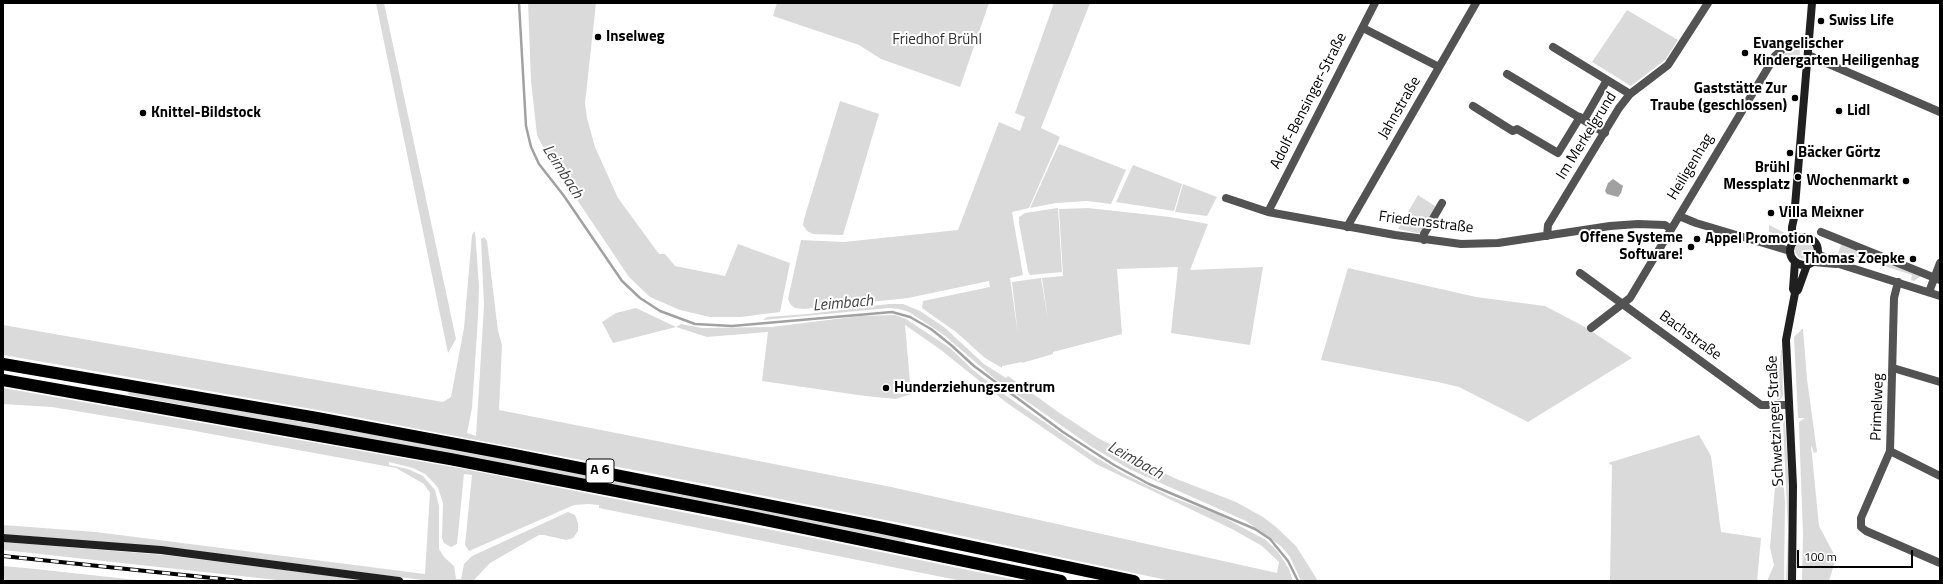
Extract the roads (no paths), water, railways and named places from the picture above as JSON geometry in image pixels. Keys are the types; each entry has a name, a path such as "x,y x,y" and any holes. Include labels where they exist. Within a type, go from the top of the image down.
{"highway":[{"name":"A 6","path":"3,364 509,454 870,525 1134,581"},
{"name":"A 6","path":"3,380 450,458 751,517 1061,581"}],"main road":[{"path":"1794,218 1804,236 1815,241 1818,254 1810,263 1795,262 1791,257 1790,251 1809,44 1809,4"},
{"path":"1792,242 1804,236"},
{"name":"Schwetzinger Straße","path":"1792,581 1794,548 1793,486 1786,340 1795,293 1795,262"},
{"name":"Schwetzinger Straße","path":"1795,293 1798,290 1810,263"},
{"path":"3,538 161,550 399,581"}],"street":[{"name":"Adolf-Bensinger-Straße","path":"1268,212 1375,3"},
{"name":"Jahnstraße","path":"1347,227 1476,3"},
{"name":"Im Merkelgrund","path":"1546,236 1548,225 1619,108 1630,94 1668,65 1708,3"},
{"path":"1363,28 1439,67"},
{"name":"Heiligenhag","path":"1590,328 1630,298 1775,56 1786,45 1793,43 1809,44"},
{"path":"1553,47 1630,94"},
{"path":"1808,55 1940,112"},
{"path":"1507,74 1605,133"},
{"path":"1473,106 1513,131 1517,129 1558,153 1607,80"},
{"name":"Friedensstraße","path":"1226,198 1268,212 1424,240 1461,244 1498,243 1610,226 1638,224 1665,225 1671,229"},
{"path":"1424,240 1424,234 1442,203"},
{"path":"1679,216 1696,223 1790,251"},
{"path":"1821,232 1937,279"},
{"path":"1818,254 1839,264 1940,296"},
{"path":"1810,263 1839,264"},
{"path":"1929,292 1937,279 1940,263"},
{"name":"Bachstraße","path":"1580,273 1761,405 1788,405"},
{"name":"Primelweg","path":"1898,282 1894,298 1890,451 1861,518 1861,526 1866,531 1940,563"},
{"path":"1893,368 1940,382"},
{"path":"1890,451 1940,476"}],"waterway":[{"name":"Leimbach","path":"519,3 526,126 531,147 539,164 564,196 622,281 640,298 660,311 695,324 732,326 892,312 910,317 931,329 974,366 1063,432 1114,465 1149,484 1255,529 1270,539 1288,561 1298,581"}],"railway":[{"path":"3,556 241,581"}],"place":[{"name":"Swiss Life","path":"1821,21"},
{"name":"Inselweg","path":"598,37"},
{"name":"Evangelischer Kindergarten Heiligenhag","path":"1745,53"},
{"name":"Gaststätte Zur Traube (geschlossen)","path":"1795,98"},
{"name":"Lidl","path":"1839,111"},
{"name":"Knittel-Bildstock","path":"143,113"},
{"name":"Bäcker Görtz","path":"1790,153"},
{"name":"Brühl Messplatz","path":"1798,177"},
{"name":"Wochenmarkt","path":"1906,181"},
{"name":"Villa Meixner","path":"1771,213"},
{"name":"Appel Promotion","path":"1697,239"},
{"name":"Offene Systeme Software!","path":"1691,247"},
{"name":"Thomas Zoepke","path":"1913,259"},
{"name":"Hunderziehungszentrum","path":"886,388"}],"park label":[{"name":"Friedhof Brühl","path":"937,40"}]}
